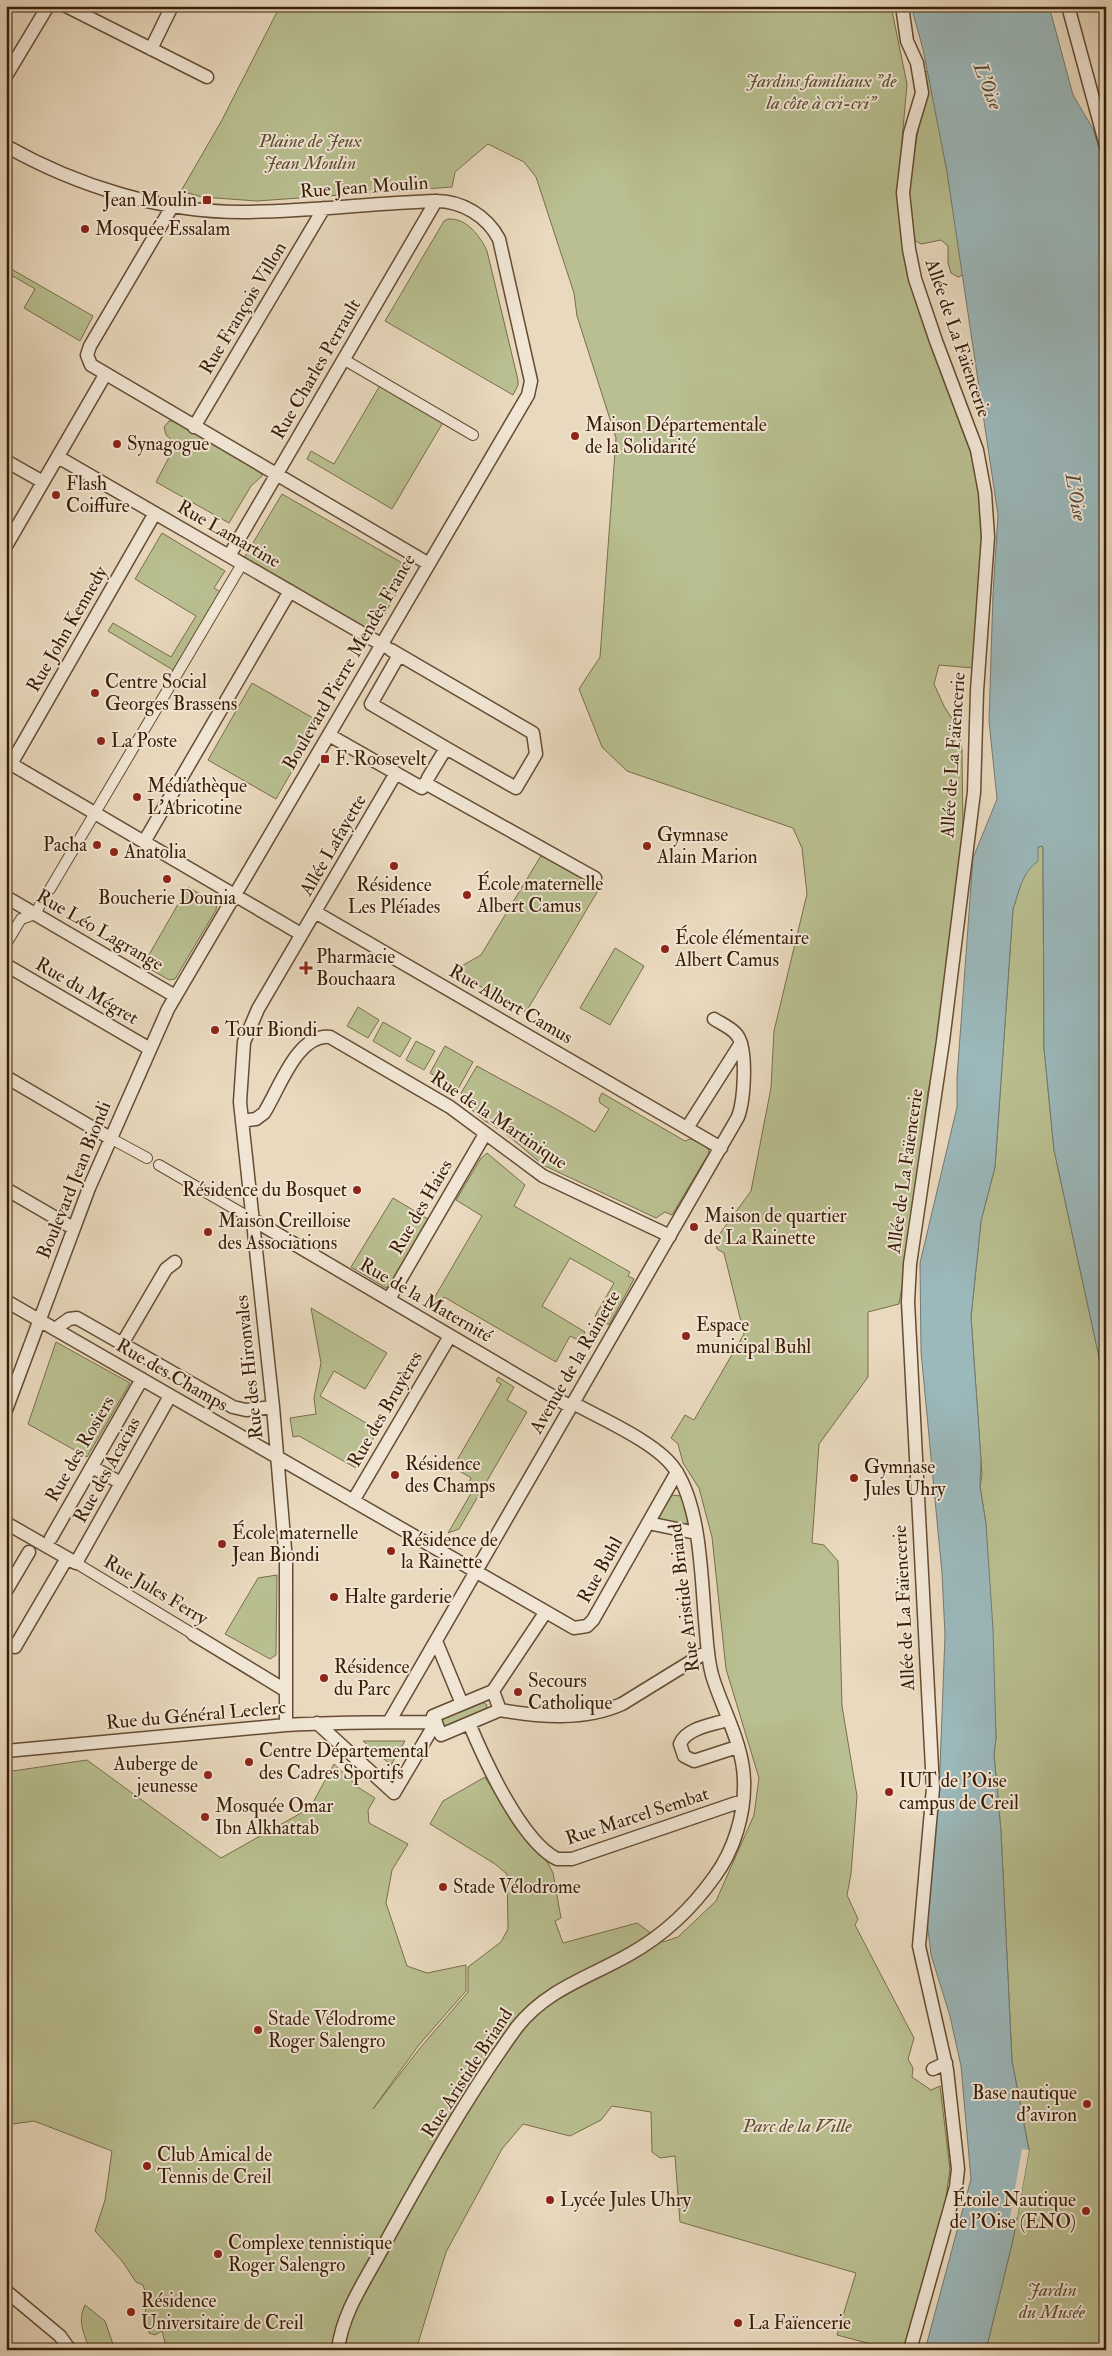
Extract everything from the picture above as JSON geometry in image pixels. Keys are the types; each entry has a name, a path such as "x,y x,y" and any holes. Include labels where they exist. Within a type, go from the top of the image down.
{"street":[{"path":"6,76 48,6"},
{"path":"66,6 207,77"},
{"path":"151,49 172,6"},
{"name":"Allée de La Faïencerie","path":"902,6 907,41 917,63 922,93 910,133 903,193 910,254 936,341 977,450 983,475 988,537 977,691 974,792 943,1040 910,1264 908,1302 933,1788 920,1946 946,2063 958,2169 957,2182 910,2350"},
{"path":"1068,6 1106,146"},
{"name":"Rue Jean Moulin","path":"6,146 53,170 88,184 134,197 173,205 242,212 436,201 454,203 479,217 495,233 503,252 531,381 528,395 497,448"},
{"name":"Rue Charles Perrault","path":"229,556 275,474 436,201"},
{"path":"173,205 88,351 91,365 429,564"},
{"name":"Rue François Villon","path":"194,427 324,208"},
{"path":"343,360 473,434"},
{"path":"6,546 105,374"},
{"name":"Boulevard Pierre Mendès France","path":"190,970 329,735 390,649 429,564 497,448"},
{"name":"Rue Lamartine","path":"58,456 533,733 536,754 516,788 446,748"},
{"path":"6,461 43,482"},
{"name":"Rue John Kennedy","path":"8,762 155,513"},
{"path":"50,889 242,564"},
{"path":"144,842 290,591"},
{"path":"390,649 371,704 446,748 428,778"},
{"path":"329,735 422,788 425,783 594,878"},
{"path":"8,762 301,934"},
{"name":"Allée Lafayette","path":"258,1009 396,773"},
{"name":"Rue Léo Lagrange","path":"6,897 38,910 95,949 175,996"},
{"path":"6,944 21,919 38,910"},
{"name":"Rue Albert Camus","path":"315,912 721,1148"},
{"name":"Rue du Mégret","path":"6,965 150,1049"},
{"name":"Boulevard Jean Biondi","path":"6,1410 73,1228 110,1138 175,996 190,970"},
{"name":"Rue des Hironvales","path":"258,1009 244,1042 240,1092 278,1458 286,1568 286,1725"},
{"path":"687,1128 741,1043 735,1032 714,1019"},
{"name":"Rue de la Martinique","path":"242,1121 256,1119 264,1113 300,1050 309,1041 325,1037 335,1039 450,1107 542,1176 670,1236"},
{"name":"Avenue de la Rainette","path":"389,1722 738,1117 741,1105 743,1071 741,1043"},
{"path":"6,1077 147,1158"},
{"name":"Rue des Haies","path":"389,1299 485,1134"},
{"name":"Rue de la Maternité","path":"159,1165 450,1336 657,1451 668,1459 677,1472"},
{"path":"6,1189 73,1228"},
{"path":"122,1344 166,1269 175,1262"},
{"name":"Rue des Champs","path":"6,1300 476,1572"},
{"path":"55,1329 70,1319 76,1318 237,1409 273,1407"},
{"name":"Rue des Bruyères","path":"353,1501 450,1336"},
{"name":"Rue des Rosiers","path":"51,1538 142,1379"},
{"name":"Rue des Acacias","path":"6,1642 15,1647 121,1484 170,1396"},
{"path":"92,1467 121,1484"},
{"name":"Rue Buhl","path":"476,1572 574,1628 587,1626 593,1620 677,1472"},
{"name":"Rue Aristide Briand","path":"338,2350 341,2332 350,2309 417,2186 509,2039 524,2019 551,1994 631,1954 662,1933 699,1896 722,1867 736,1834 742,1801 744,1775 737,1747 711,1673 692,1506 677,1472"},
{"path":"648,1523 696,1533"},
{"name":"Rue Jules Ferry","path":"6,1524 285,1690"},
{"path":"6,1590 29,1552"},
{"path":"545,1613 493,1691 433,1716 440,1735 500,1710 542,1717 607,1710 622,1704 708,1651"},
{"path":"436,1641 462,1704"},
{"path":"493,1691 500,1710"},
{"path":"727,1720 690,1732 682,1738 680,1744 684,1756 694,1761 737,1747"},
{"path":"317,1723 394,1793 436,1722"},
{"name":"Rue du Général Leclerc","path":"6,1751 286,1725 436,1722"},
{"name":"Rue Marcel Sembat","path":"469,1723 494,1778 510,1805 539,1845 557,1859 572,1859 742,1801"},
{"path":"933,2069 946,2063"},
{"path":"6,2291 56,2332 70,2350"}],"green space":[{"path":"280,6 891,6 907,84 897,197 906,260 977,470 982,518 981,573 973,668 939,665 934,684 944,706 958,728 962,750 963,829 939,1046 928,1091 916,1205 899,1304 868,1312 868,1377 819,1444 812,1543 824,1545 838,1561 842,1706 857,1796 851,1874 847,1895 858,1919 855,1925 914,2038 908,2059 913,2068 912,2077 931,2090 940,2086 950,2169 945,2204 925,2285 903,2350 893,2350 837,2335 856,2273 680,2222 675,2156 660,2158 652,2152 651,2112 612,2106 601,2120 570,2136 523,2124 502,2149 446,2252 416,2350 357,2350 339,2345 338,2350 167,2350 162,2331 155,2335 149,2333 145,2315 147,2297 143,2285 136,2282 122,2261 95,2231 105,2200 112,2151 34,2121 6,2125 6,1772 87,1760 221,1858 310,1808 334,1764 359,1788 375,1798 368,1810 369,1823 408,1844 392,1870 386,1903 407,1966 427,1973 466,1965 466,1991 418,2046 373,2109 420,2048 468,1992 468,1967 501,1942 508,1929 507,1874 495,1864 430,1824 443,1801 485,1777 515,1827 548,1863 553,1873 561,1918 555,1921 563,1943 637,1923 663,1942 678,1937 716,1901 754,1815 759,1778 726,1669 712,1537 699,1488 683,1463 678,1444 671,1438 685,1415 694,1420 744,1334 724,1253 717,1249 716,1239 751,1191 771,1088 774,1031 807,894 802,848 793,828 627,771 602,747 579,689 600,657 616,438 577,316 574,293 536,177 524,162 488,144 455,172 452,187 257,201 202,197 181,191 222,120"},
{"path":"929,69 965,274 958,277 951,273 948,263 948,246 941,240 921,244 914,240 904,215 919,125 923,75"},
{"path":"448,219 461,221 472,229 487,251 518,380 518,385 513,395 385,321 444,221"},
{"path":"6,266 93,316 80,341 24,308 35,289 6,272"},
{"path":"382,382 445,419 392,509 307,459 311,451 334,464"},
{"path":"169,421 174,421 261,471 262,476 251,486 229,523 156,482 176,444 166,435 164,427"},
{"path":"282,494 411,568 374,633 244,558"},
{"path":"162,533 225,571 214,588 224,594 178,673 108,631 113,623 171,657 196,616 135,579"},
{"path":"252,683 320,722 276,799 208,760"},
{"name":"Jardin du Musée","path":"1042,846 1044,1048 1054,1150 1106,1389 1106,2350 986,2350 1013,2240 1029,2150 1012,2061 1001,1832 994,1754 996,1738 986,1524 980,1486 982,1475 971,1317 981,1221 995,1167 1013,909 1022,880 1038,847"},
{"path":"542,854 599,889 526,1012 453,971 481,955"},
{"path":"188,887 217,904 216,910 175,979 169,980 143,965"},
{"path":"615,948 644,966 610,1025 580,1008"},
{"path":"358,1007 379,1020 368,1038 347,1026"},
{"path":"383,1022 411,1038 400,1057 373,1041"},
{"path":"416,1041 435,1051 424,1070 406,1060"},
{"path":"445,1046 473,1062 458,1089 430,1073"},
{"path":"477,1066 595,1132 609,1109 600,1103 599,1099 602,1093 685,1141 696,1137 707,1145 709,1153 672,1215 665,1212 656,1218 543,1165 504,1132 485,1121 460,1100 463,1095 461,1093"},
{"path":"487,1153 525,1185 514,1206 630,1272 628,1276 634,1279 609,1325 595,1316 614,1283 570,1258 542,1306 585,1332 580,1341 570,1336 556,1362 444,1297 436,1311 429,1307 482,1216 456,1200 481,1158"},
{"path":"393,1198 428,1219 389,1286 386,1288 351,1267"},
{"path":"311,1308 387,1353 365,1389 334,1371 320,1396 378,1430 356,1468 299,1436 293,1437 290,1418 316,1414 314,1398 321,1363"},
{"path":"56,1342 130,1383 87,1457 28,1424"},
{"path":"498,1377 514,1387 507,1400 527,1412 459,1529 448,1533 473,1490 467,1486 471,1478 453,1467 501,1384 496,1381"},
{"path":"672,1495 681,1496 689,1520 685,1525 660,1519 657,1514"},
{"path":"277,1575 276,1655 270,1659 225,1634 258,1578"},
{"path":"481,1701 487,1705 486,1711 447,1727 442,1723 444,1716"},
{"path":"363,1741 405,1741 391,1765"},
{"path":"85,2305 105,2321 115,2350 90,2350 81,2322"}],"water":[{"name":"L'Oise","path":"911,6 1049,6 1073,95 1093,129 1106,169 1106,1389 1054,1150 1044,1048 1042,846 1038,847 1038,861 1028,871 1019,889 1013,909 995,1167 981,1221 971,1317 981,1460 980,1487 986,1524 993,1629 996,1738 994,1754 1001,1832 1012,2061 1029,2150 1013,2240 986,2350 925,2350 971,2179 961,2066 950,2016 931,1955 927,1921 939,1794 945,1635 942,1573 921,1352 920,1263 957,1107 957,1078 973,858 997,799 989,721 993,594 998,515 947,172 923,49"}],"pier":[{"path":"1022,2149 1029,2150 1017,2218 1010,2217"}],"tunnel":[{"path":"40,905 50,889"}],"place":[{"name":"Jean Moulin","path":"207,200"},
{"name":"Mosquée Essalam","path":"85,229"},
{"name":"Maison Départementale de la Solidarité","path":"575,436"},
{"name":"Synagogue","path":"117,444"},
{"name":"Flash Coiffure","path":"56,495"},
{"name":"Centre Social Georges Brassens","path":"95,693"},
{"name":"La Poste","path":"101,741"},
{"name":"F. Roosevelt","path":"325,759"},
{"name":"Médiathèque L'Abricotine","path":"137,797"},
{"name":"Pacha","path":"97,845"},
{"name":"Gymnase Alain Marion","path":"647,846"},
{"name":"Anatolia","path":"114,852"},
{"name":"Résidence Les Pléiades","path":"394,866"},
{"name":"Boucherie Dounia","path":"167,879"},
{"name":"École maternelle Albert Camus","path":"467,895"},
{"name":"École élémentaire Albert Camus","path":"665,949"},
{"name":"Pharmacie Bouchaara","path":"306,968"},
{"name":"Tour Biondi","path":"215,1030"},
{"name":"Résidence du Bosquet","path":"357,1190"},
{"name":"Maison de quartier de La Rainette","path":"694,1227"},
{"name":"Maison Creilloise des Associations","path":"208,1232"},
{"name":"Espace municipal Buhl","path":"686,1336"},
{"name":"Résidence des Champs","path":"395,1475"},
{"name":"Gymnase Jules Uhry","path":"854,1478"},
{"name":"École maternelle Jean Biondi","path":"222,1544"},
{"name":"Résidence de la Rainette","path":"391,1551"},
{"name":"Halte garderie","path":"334,1597"},
{"name":"Résidence du Parc","path":"324,1678"},
{"name":"Secours Catholique","path":"518,1692"},
{"name":"Centre Départemental des Cadres Sportifs","path":"249,1762"},
{"name":"Auberge de jeunesse","path":"208,1775"},
{"name":"IUT de l'Oise campus de Creil","path":"889,1792"},
{"name":"Mosquée Omar Ibn Alkhattab","path":"205,1817"},
{"name":"Stade Vélodrome","path":"443,1887"},
{"name":"Stade Vélodrome Roger Salengro","path":"258,2030"},
{"name":"Base nautique d'aviron","path":"1087,2104"},
{"name":"Club Amical de Tennis de Creil","path":"147,2166"},
{"name":"Lycée Jules Uhry","path":"550,2200"},
{"name":"Étoile Nautique de l'Oise (ENO)","path":"1086,2211"},
{"name":"Complexe tennistique Roger Salengro","path":"218,2254"},
{"name":"Résidence Universitaire de Creil","path":"131,2312"},
{"name":"La Faïencerie","path":"738,2323"}],"park label":[{"name":"Jardins familiaux \"de la côte à cri-cri\"","path":"821,92"},
{"name":"Plaine de Jeux Jean Moulin","path":"310,152"},
{"name":"Parc de la Ville","path":"797,2126"}]}
